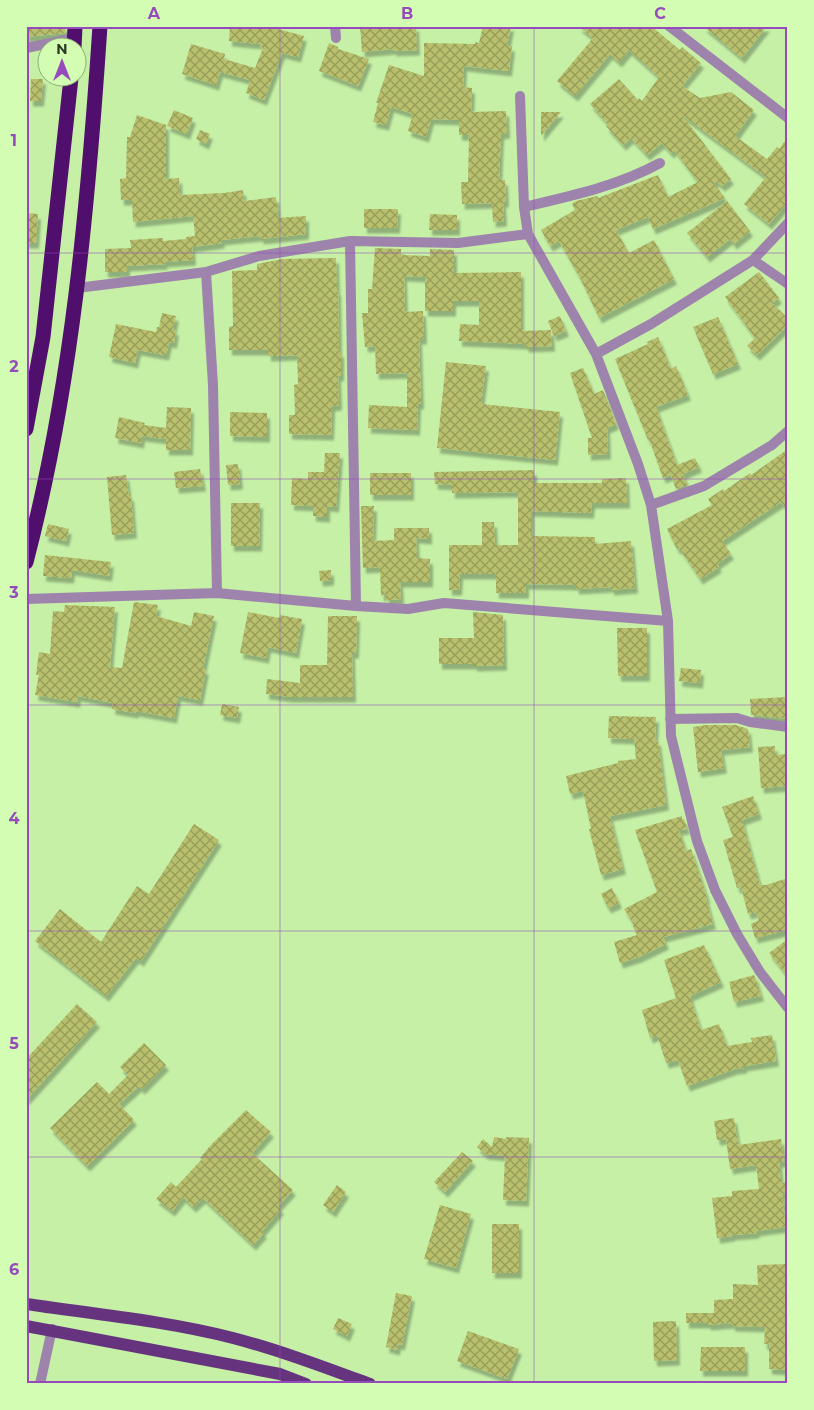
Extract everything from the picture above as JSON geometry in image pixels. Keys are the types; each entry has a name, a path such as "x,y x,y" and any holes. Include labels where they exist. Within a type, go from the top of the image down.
{"highway":[{"path":"26,562 40,509 65,380 77,288 92,138 100,26"},
{"path":"26,429 43,337 70,88"}],"main road":[{"path":"26,1304 161,1324 232,1338 289,1354 370,1384"},
{"path":"26,1326 280,1374 306,1384"}],"street":[{"path":"335,26 336,38"},
{"path":"669,26 788,118"},
{"path":"26,48 75,37"},
{"path":"520,96 524,208 528,234 596,354 638,464 651,505 668,621 671,736 697,841 715,890 737,934 760,972 788,1008"},
{"path":"524,208 596,189 642,173 660,163"},
{"path":"596,354 651,324 753,260 788,223"},
{"path":"77,288 206,272 259,256 350,240 458,243 528,234"},
{"path":"350,240 356,606"},
{"path":"753,260 788,284"},
{"path":"206,272 213,385 217,593"},
{"path":"651,505 704,486 772,445 788,431"},
{"path":"26,599 217,593 356,606 408,609 444,603 668,621"},
{"path":"670,719 737,718 750,722 788,727"},
{"path":"40,1384 52,1330"}],"building":[{"path":"26,26 66,26 65,33 26,37"},
{"path":"230,26 267,26 304,36 298,57 282,53 264,100 246,93 250,80 220,72 216,85 182,74 191,44 225,54 224,59 255,68 263,48 260,47 261,44 229,41"},
{"path":"360,26 416,26 417,50 393,51 394,49 362,52"},
{"path":"483,26 511,26 507,46 512,46 509,71 464,66 463,87 472,88 471,112 506,111 507,133 501,134 499,180 505,180 506,202 503,202 504,221 493,222 492,203 462,204 461,182 468,182 469,135 459,135 459,120 431,119 426,137 408,131 413,114 391,107 386,125 373,122 378,103 376,103 389,65 424,76 424,43 479,43"},
{"path":"578,26 651,26 680,50 682,47 701,63 682,86 700,98 731,92 754,110 735,136 767,159 777,147 779,149 788,137 788,202 769,224 744,204 766,177 682,115 731,179 722,186 716,181 714,183 725,198 653,229 648,217 616,230 629,253 654,240 674,279 599,318 581,280 559,241 550,246 541,230 575,210 572,204 576,201 597,196 598,198 658,175 668,197 698,182 674,150 671,153 662,143 647,155 631,138 623,145 590,104 619,79 638,100 639,98 642,101 659,77 629,50 619,62 610,54 575,96 557,81 593,38"},
{"path":"703,26 767,26 742,58"},
{"path":"329,43 338,47 338,49 369,59 358,86 319,71"},
{"path":"31,79 38,79 38,88 42,88 41,101 30,101"},
{"path":"174,110 193,118 187,134 167,126"},
{"path":"541,112 561,112 541,136"},
{"path":"137,115 166,125 166,179 179,178 180,195 243,190 244,201 276,197 278,218 306,216 306,234 261,239 260,236 221,240 222,243 192,247 193,260 127,266 127,272 105,272 105,249 131,248 130,240 163,238 163,241 186,239 186,237 195,236 193,216 133,222 132,200 121,200 120,179 126,178 127,137 130,137"},
{"path":"200,130 210,134 206,144 196,139"},
{"path":"727,201 750,231 734,244 730,239 707,257 687,233"},
{"path":"364,209 398,209 397,228 364,228"},
{"path":"26,213 38,214 36,243 26,243"},
{"path":"430,214 457,215 457,230 429,230"},
{"path":"375,248 401,249 401,255 430,256 430,249 454,250 454,273 521,272 521,331 551,330 552,346 526,347 525,344 459,341 460,324 479,325 479,301 453,301 453,311 425,311 425,277 404,276 405,312 423,311 424,339 419,339 421,404 418,404 417,430 368,428 369,405 407,407 407,373 376,374 375,346 365,347 362,313 368,313 368,289 372,289"},
{"path":"336,258 341,376 338,376 339,405 332,406 331,435 289,434 289,415 295,415 294,385 298,384 297,355 268,356 268,350 229,350 229,327 233,326 232,271 257,270 257,264 282,259"},
{"path":"759,272 779,298 772,303 788,318 788,325 757,355 747,346 755,338 725,297"},
{"path":"162,313 176,316 173,330 176,330 174,343 169,342 166,355 138,350 135,363 109,357 116,324 156,332"},
{"path":"560,316 566,331 554,336 548,321"},
{"path":"718,317 738,364 713,374 693,327"},
{"path":"658,337 671,369 676,366 688,395 656,407 677,465 695,458 699,467 683,474 687,485 676,489 671,475 663,478 649,439 615,359 648,344 647,342"},
{"path":"446,362 486,366 481,404 560,412 555,460 437,448"},
{"path":"583,368 594,394 603,390 616,424 607,428 608,454 588,455 588,438 592,438 570,373"},
{"path":"167,407 191,408 190,450 166,450 166,439 142,436 141,443 115,438 119,417 145,423 144,425 166,428"},
{"path":"230,412 267,413 267,437 230,436"},
{"path":"788,449 788,511 781,502 722,541 731,554 717,564 719,567 700,579 679,548 677,549 667,529 712,505 708,499 723,489 724,491 750,473 751,475"},
{"path":"325,453 340,453 336,507 327,506 327,517 313,516 313,506 291,505 292,478 308,479 308,472 324,472"},
{"path":"238,464 240,484 228,485 226,465"},
{"path":"200,469 203,486 176,488 174,472"},
{"path":"534,470 534,483 602,483 602,479 626,478 627,503 592,503 591,513 531,511 531,536 595,537 595,544 631,541 635,588 611,590 611,587 576,589 576,585 526,584 526,593 496,593 496,574 460,574 459,590 449,590 449,545 482,545 482,522 494,522 495,545 518,545 518,492 452,493 452,485 435,484 434,472"},
{"path":"370,473 411,473 411,495 370,495"},
{"path":"126,475 129,496 131,496 134,533 112,535 107,477"},
{"path":"231,503 260,503 259,546 231,546"},
{"path":"361,506 374,506 373,541 394,540 394,528 429,528 429,539 416,538 417,558 430,559 430,582 400,582 401,599 386,600 386,594 381,596 380,567 363,568"},
{"path":"48,524 69,529 66,541 45,536"},
{"path":"45,555 111,562 109,576 72,570 71,578 43,576"},
{"path":"331,570 331,580 320,581 319,571"},
{"path":"134,602 158,605 156,616 191,626 194,612 214,616 203,669 206,669 200,700 178,696 174,718 112,709 113,703 78,696 77,702 35,695 39,675 36,675 39,652 50,654 53,611 64,612 65,605 115,607 110,667 122,668"},
{"path":"248,612 279,618 280,615 302,619 296,653 268,647 266,658 240,653"},
{"path":"473,612 503,615 504,665 439,664 439,638 474,638"},
{"path":"328,616 357,616 356,653 352,653 353,697 290,697 266,694 267,679 300,683 300,665 327,665"},
{"path":"617,628 647,628 647,676 618,676"},
{"path":"681,668 701,670 700,683 679,681"},
{"path":"788,697 788,719 751,715 750,699"},
{"path":"222,704 239,707 237,718 220,715"},
{"path":"609,716 656,717 655,741 658,740 666,805 610,816 623,869 601,875 589,829 591,829 583,791 570,794 566,776 618,763 618,761 636,759 634,739 608,738"},
{"path":"736,725 748,729 750,747 721,750 724,768 698,772 693,727"},
{"path":"775,746 775,755 788,754 788,786 761,788 758,747"},
{"path":"753,796 759,814 742,820 760,885 788,878 788,930 755,938 751,924 759,920 756,912 748,914 741,887 737,888 723,840 733,837 722,807"},
{"path":"682,816 687,829 679,830 686,851 691,849 707,897 713,924 663,937 666,944 639,957 620,963 614,942 637,935 634,925 624,909 657,892 635,830"},
{"path":"194,824 219,840 141,961 136,958 106,996 35,941 60,909 101,942 137,886 149,894"},
{"path":"612,888 619,903 608,908 601,894"},
{"path":"788,939 788,977 769,953"},
{"path":"704,945 721,982 690,996 701,1030 719,1024 727,1046 752,1042 751,1038 772,1035 776,1061 744,1066 744,1068 735,1069 687,1086 678,1060 666,1063 657,1035 650,1038 642,1010 676,998 664,960"},
{"path":"754,975 761,996 734,1002 729,982"},
{"path":"77,1004 97,1022 26,1100 26,1059"},
{"path":"144,1043 166,1065 142,1089 139,1086 119,1104 134,1120 87,1166 50,1128 97,1082 109,1094 128,1075 120,1067"},
{"path":"246,1110 271,1132 252,1153 293,1190 278,1206 281,1209 253,1245 203,1198 193,1207 183,1197 172,1211 156,1199 171,1182 176,1187 202,1159 200,1158 210,1146"},
{"path":"734,1118 738,1145 781,1139 784,1162 779,1162 781,1183 788,1182 788,1193 782,1193 786,1227 717,1238 712,1198 732,1196 732,1191 759,1189 756,1165 730,1169 726,1139 717,1140 714,1121"},
{"path":"494,1137 506,1139 506,1137 529,1138 526,1201 503,1200 505,1156 485,1154 477,1147 483,1139 492,1147"},
{"path":"462,1152 473,1161 445,1192 434,1182"},
{"path":"337,1185 346,1192 333,1212 323,1205"},
{"path":"440,1205 471,1214 456,1268 424,1259"},
{"path":"492,1224 519,1224 519,1273 492,1273"},
{"path":"787,1264 788,1370 769,1369 769,1344 764,1344 765,1327 732,1326 732,1323 708,1325 708,1323 686,1323 686,1313 714,1313 714,1300 733,1299 733,1284 758,1285 757,1265"},
{"path":"396,1293 412,1296 402,1345 398,1344 397,1350 386,1347"},
{"path":"338,1318 352,1324 347,1336 333,1329"},
{"path":"676,1321 677,1360 654,1361 653,1322"},
{"path":"468,1331 519,1349 507,1379 457,1361"},
{"path":"701,1347 745,1347 745,1371 700,1371"}]}
